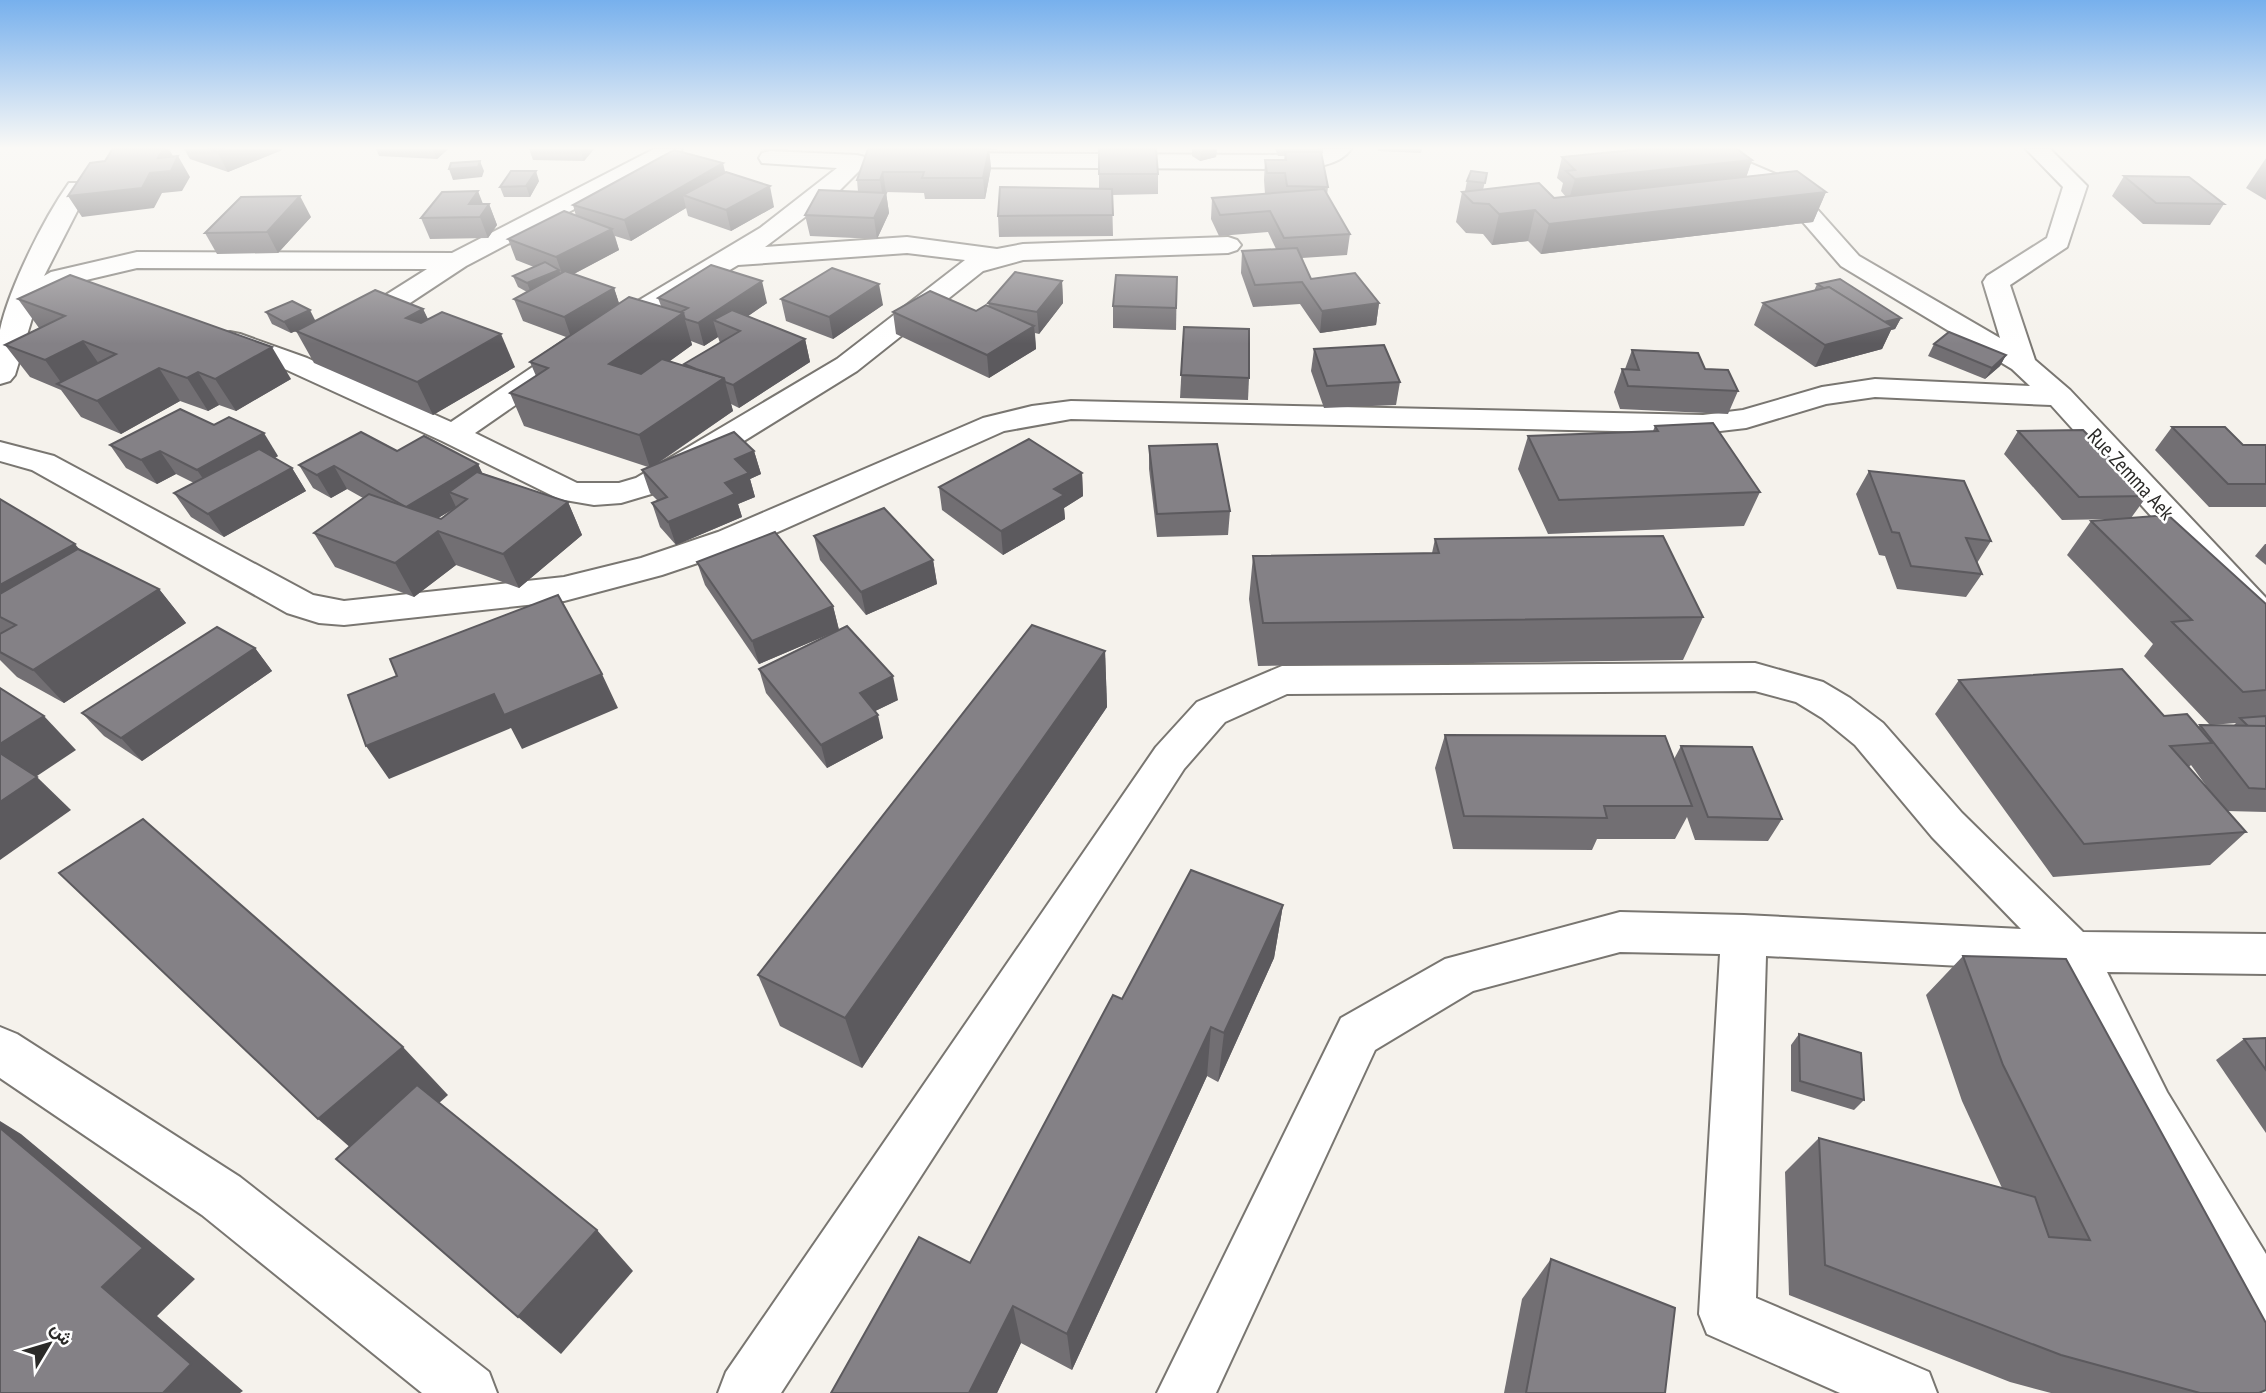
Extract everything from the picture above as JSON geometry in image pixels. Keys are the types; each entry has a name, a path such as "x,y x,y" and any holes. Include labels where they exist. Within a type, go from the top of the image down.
{"street":[{"path":"0,375 31,277 64,214"},
{"path":"316,352 457,261 547,214"},
{"path":"453,434 577,350 684,284 735,257 799,214"},
{"name":"Rue Zemma Aek","path":"1809,214 1850,261 2022,363 2059,396 2266,620"},
{"path":"2022,363 1996,282 2058,242 2067,214"},
{"path":"735,257 907,245 998,257"},
{"path":"205,331 316,352 453,434 570,492 594,495 621,493 647,485 847,365 974,266 998,257 1055,250 1228,245"},
{"path":"23,301 60,278 137,260 457,261"},
{"path":"60,278 100,293"},
{"path":"0,451 43,463 300,604 319,611 344,613 564,589 640,570 730,540 994,425 1058,412 1124,410 1703,424 1746,419 1822,396 1875,388 2059,396"},
{"path":"747,1393 1170,758 1212,712 1282,680 1755,677 1808,692 1836,708 1868,734 1947,825 2073,952 2149,1109 2266,1306"},
{"path":"1186,1393 1358,1034 1461,974 1620,932 1744,935 2073,952 2266,954"},
{"path":"1744,935 1727,1314 1908,1393"},
{"path":"0,1050 221,1196 468,1393"}],"building":[{"path":"224,214 283,214 267,232 205,233"},
{"path":"424,214 482,214 480,217 421,218"},
{"path":"558,214 572,214 612,229 556,257 508,239"},
{"path":"604,214 634,214 624,220"},
{"path":"806,214 876,214 874,218"},
{"path":"998,214 1113,215 998,216"},
{"path":"1272,214 1338,214 1350,234 1284,238"},
{"path":"1539,214 1636,214 1549,224"},
{"path":"1297,248 1311,279 1355,273 1379,303 1322,311 1302,282 1255,285 1242,251"},
{"path":"545,262 559,270 527,283 513,276"},
{"path":"711,265 762,281 698,323 685,319 681,312 688,308 658,298"},
{"path":"832,268 879,284 829,317 781,299"},
{"path":"565,271 614,288 564,317 514,299"},
{"path":"1015,272 1062,281 1037,312 988,303"},
{"path":"70,275 272,347 215,379 198,372 187,378 159,368 97,401 57,384 116,354 83,341 45,360 5,345 65,316 18,299"},
{"path":"1116,275 1177,277 1176,308 1113,306"},
{"path":"1840,279 1901,318 1884,322 1829,287 1824,288 1817,284"},
{"path":"1829,287 1893,327 1825,345 1763,303"},
{"path":"375,290 423,309 406,318 421,323 442,312 501,334 417,382 296,331"},
{"path":"930,291 976,311 986,305 1034,326 987,355 893,312"},
{"path":"629,297 683,313 609,364 641,374 662,359 724,378 639,435 510,393 548,368 530,362"},
{"path":"292,301 310,310 284,322 266,312"},
{"path":"732,310 805,339 733,385 725,382 724,378 684,364 740,331 713,320"},
{"path":"1184,327 1249,329 1249,378 1181,375"},
{"path":"1949,332 2006,355 1992,368 1934,344"},
{"path":"1384,345 1400,382 1327,386 1314,349"},
{"path":"1632,350 1698,353 1705,369 1728,370 1738,391 1628,386 1622,369 1639,370"},
{"path":"180,409 214,425 229,417 264,433 197,470 160,451 141,460 110,445"},
{"path":"1713,423 1760,492 1559,500 1528,436 1658,431 1655,426"},
{"path":"2172,427 2225,427 2243,445 2266,445 2266,484 2228,484"},
{"path":"2083,430 2147,496 2079,497 2018,431"},
{"path":"361,432 397,451 424,436 478,464 406,507 334,466 317,475 299,465"},
{"path":"734,432 754,451 735,459 749,473 725,483 735,494 668,522 652,503 667,497 642,470"},
{"path":"1029,439 1082,473 1054,489 1064,495 1001,531 939,487"},
{"path":"1217,444 1230,511 1157,514 1149,446"},
{"path":"259,449 292,468 208,514 174,493"},
{"path":"1869,471 1964,481 1991,541 1966,538 1982,574 1911,566 1899,533 1892,532"},
{"path":"477,472 568,502 503,554 438,531 395,563 314,533 369,494 441,519 467,499 449,492"},
{"path":"0,499 75,544 0,585"},
{"path":"884,508 933,560 861,592 814,536"},
{"path":"2168,515 2266,604 2266,690 2243,692 2172,622 2192,620 2091,521"},
{"path":"775,532 833,606 752,641 697,562"},
{"path":"1663,536 1703,617 1263,623 1253,556 1439,553 1435,539"},
{"path":"78,549 159,589 33,670 0,652 0,634 16,625 0,617 0,594"},
{"path":"558,595 602,674 504,715 494,694 366,746 348,695 397,676 390,659"},
{"path":"1032,625 1105,651 845,1018 758,975"},
{"path":"847,626 893,676 860,693 878,715 821,745 759,669"},
{"path":"217,627 255,648 121,738 82,713"},
{"path":"2122,669 2164,716 2187,714 2212,743 2170,746 2246,832 2084,844 1959,680"},
{"path":"0,688 44,716 0,744"},
{"path":"2266,716 2266,726 2248,726 2240,718"},
{"path":"2200,725 2266,726 2266,789 2249,788"},
{"path":"1445,735 1665,736 1692,806 1604,806 1607,818 1464,816"},
{"path":"1681,746 1752,747 1782,819 1708,817"},
{"path":"0,753 37,777 0,802"},
{"path":"143,819 403,1047 318,1119 59,873"},
{"path":"1191,870 1283,905 1224,1033 1211,1027 1067,1334 1013,1306 969,1393 831,1393 919,1237 970,1263 1113,995 1122,999"},
{"path":"1963,956 2066,959 2266,1323 2266,1390 2259,1393 2200,1393 2061,1355 1825,1265 1819,1138 2035,1197 2049,1237 2090,1240 2003,1065"},
{"path":"1799,1034 1861,1053 1864,1100 1800,1081"},
{"path":"2266,1038 2266,1070 2244,1039"},
{"path":"417,1085 597,1230 518,1317 336,1159"},
{"path":"0,1128 143,1248 102,1287 191,1364 163,1393 0,1393"},
{"path":"1551,1259 1675,1308 1665,1393 1526,1393"}]}
